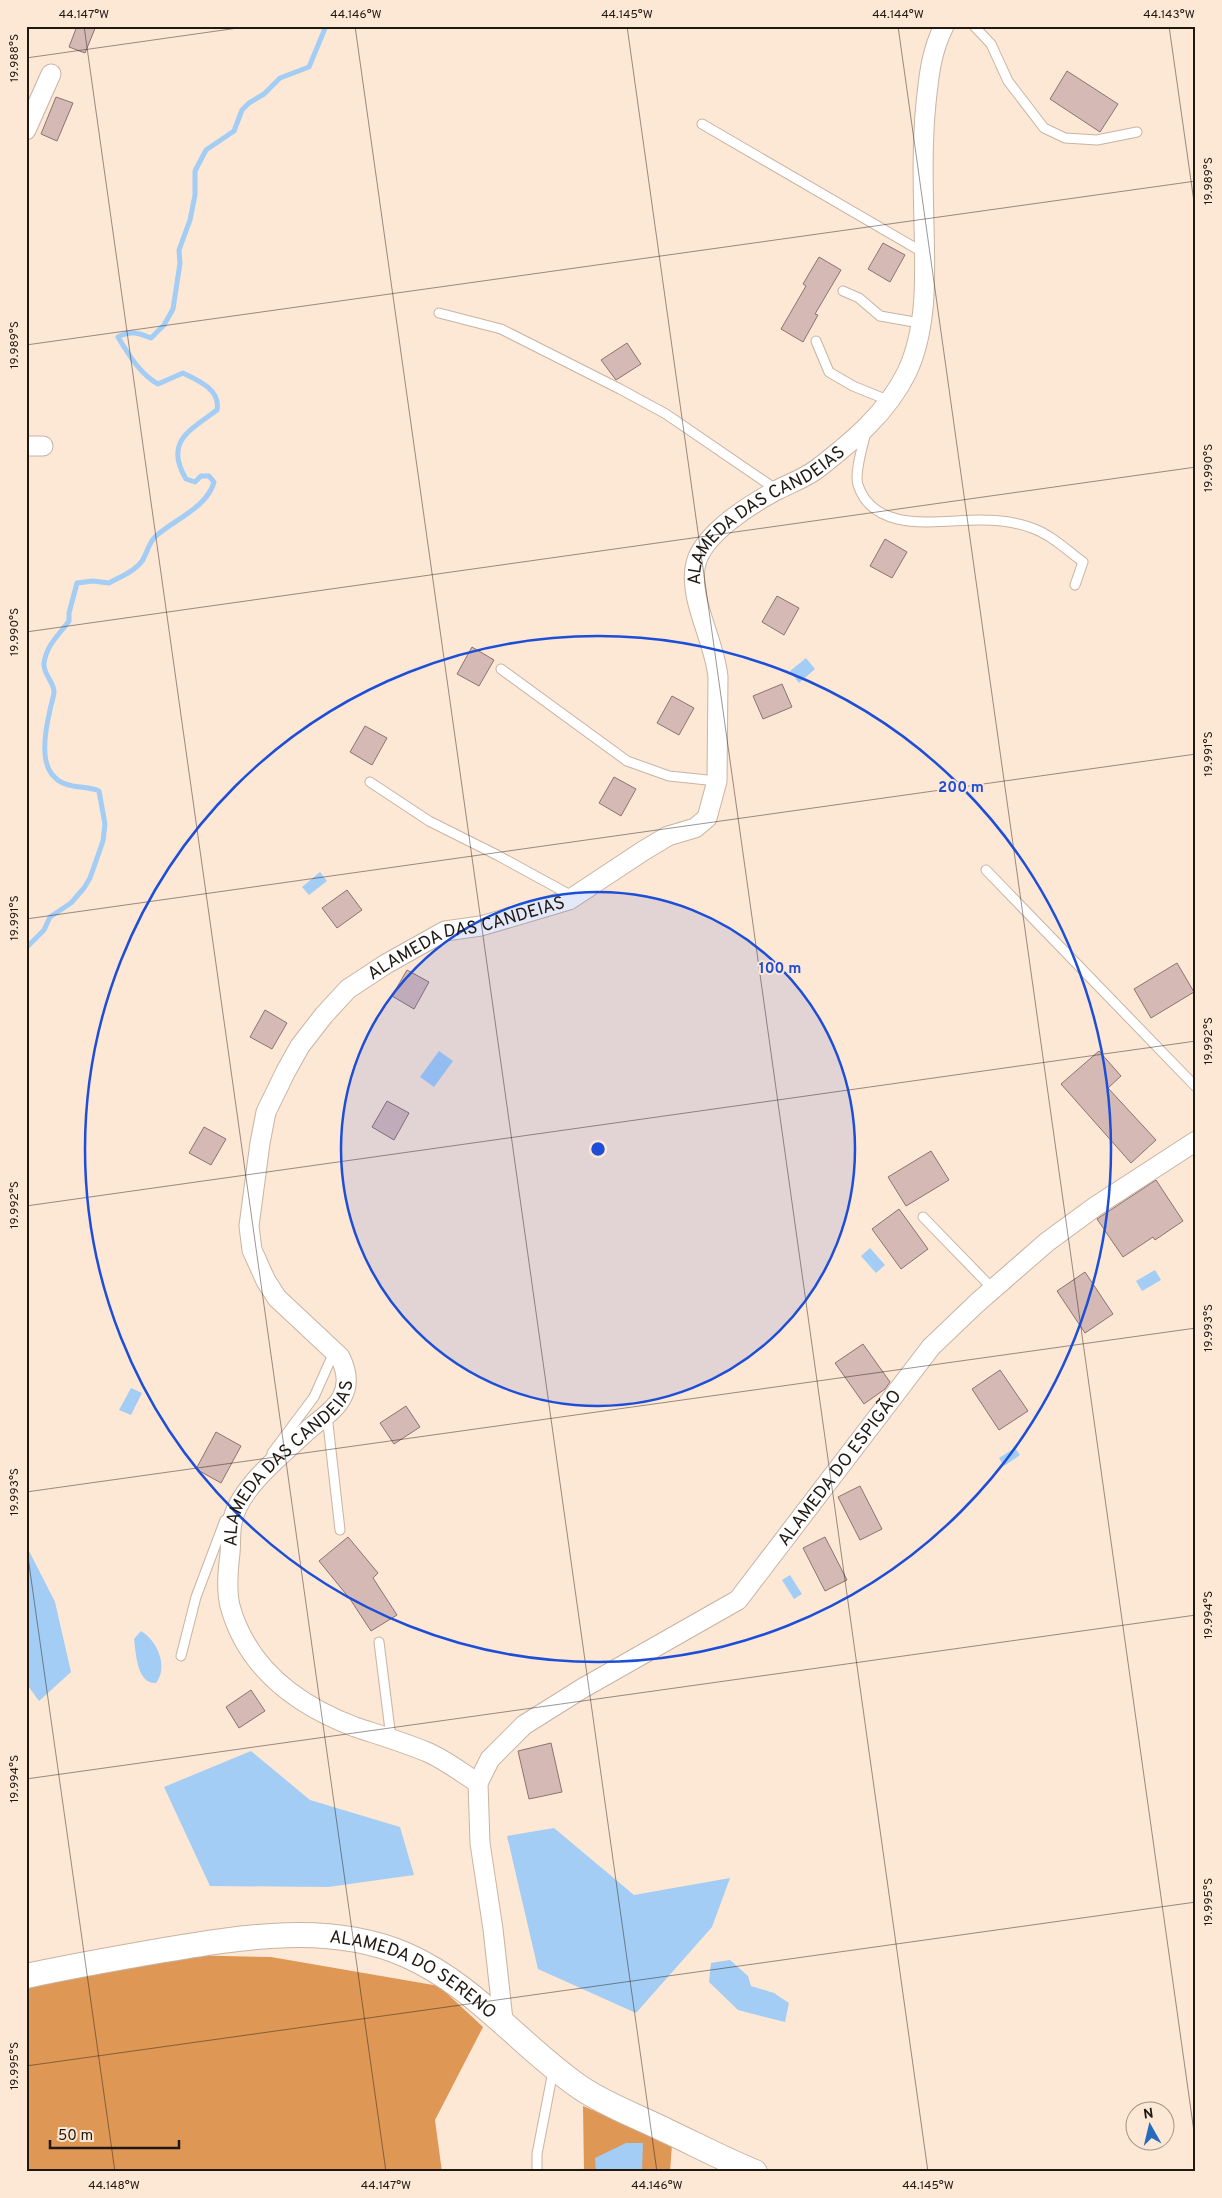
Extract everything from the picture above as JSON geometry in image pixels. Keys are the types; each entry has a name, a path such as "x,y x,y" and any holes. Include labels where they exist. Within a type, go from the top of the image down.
{"street":[{"name":"ALAMEDA DAS CANDEIAS","path":"478,1784 428,1752 353,1726 297,1697 274,1681 242,1640 230,1604 227,1575 232,1523 240,1505 251,1486 274,1462 327,1414 342,1398 346,1389 346,1368 340,1357 277,1298 266,1281 252,1250 249,1226 266,1112 300,1046 324,1014 348,989 386,964 446,931 489,924 569,900 668,836 695,828 707,818 715,797 717,781 717,662 694,588 696,563 702,549 725,524 777,490 816,469 867,427 890,401 907,370 920,323 925,280 923,137 929,66 944,26"},
{"path":"26,130 51,74"},
{"name":"ALAMEDA DO ESPIGÃO","path":"478,1784 490,1759 524,1725 583,1688 738,1600 759,1574 788,1531 931,1346 1047,1242 1096,1206 1196,1141"},
{"path":"478,1784 480,1843 493,1929 503,2020"},
{"name":"ALAMEDA DO SERENO","path":"26,1976 86,1962 206,1942 258,1937 325,1936 384,1946 406,1955 453,1980 503,2020 516,2035 581,2088 715,2156 755,2172"}],"lane":[{"path":"974,26 992,44 1008,81 1044,128 1065,138 1097,140 1137,132"},
{"path":"702,124 925,254"},
{"path":"843,291 858,298 880,316 920,323"},
{"path":"440,313 501,329 620,389 666,414 777,490"},
{"path":"816,341 829,372 853,386 890,401"},
{"path":"867,427 859,461 857,484 869,505 896,520 934,522 985,520 1034,528 1063,546 1082,562 1075,585"},
{"path":"501,669 627,761 669,776 717,781"},
{"path":"370,782 429,821 574,897"},
{"path":"986,870 1196,1087"},
{"path":"923,1217 993,1289"},
{"path":"181,1656 196,1597 227,1515 245,1478 271,1454 314,1397 334,1352"},
{"path":"327,1414 340,1530"},
{"path":"379,1642 391,1739"},
{"path":"537,2172 537,2154 554,2065"}],"shaded area":[{"path":"179,1955 271,1957 439,1986 483,2027 435,2120 442,2172 26,2172 26,1989"},
{"path":"583,2106 672,2144 670,2172 584,2172"}],"water":[{"path":"806,658 815,669 799,683 790,671"},
{"path":"320,872 327,881 309,895 302,887"},
{"path":"439,1051 453,1061 434,1087 420,1077"},
{"path":"870,1248 885,1265 876,1273 861,1256"},
{"path":"1155,1270 1161,1280 1142,1291 1136,1281"},
{"path":"131,1388 142,1393 131,1415 119,1410"},
{"path":"1015,1448 1020,1455 1004,1466 999,1458"},
{"path":"26,1545 55,1602 71,1672 39,1701 26,1683"},
{"path":"790,1575 802,1594 794,1599 782,1580"},
{"path":"141,1631 152,1641 159,1654 161,1669 160,1677 156,1683 145,1679 139,1667 134,1639"},
{"path":"251,1751 310,1800 400,1827 414,1875 328,1887 210,1886 164,1787"},
{"path":"554,1828 634,1895 730,1878 712,1927 636,2013 538,1969 507,1836"},
{"path":"730,1960 748,1976 751,1986 774,1993 789,2003 785,2022 738,2010 709,1982 711,1963"},
{"path":"626,2143 643,2143 642,2172 596,2172 595,2158"}],"building":[{"path":"77,26 96,26 85,53 69,47"},
{"path":"1067,71 1118,104 1100,132 1050,99"},
{"path":"56,97 73,103 57,141 41,134"},
{"path":"883,243 905,255 890,282 868,269"},
{"path":"819,257 841,270 815,314 818,315 803,342 781,329 806,286 803,284"},
{"path":"627,343 641,364 616,380 601,360"},
{"path":"885,539 907,552 892,578 870,566"},
{"path":"777,596 799,608 784,635 762,622"},
{"path":"472,647 494,660 479,686 457,674"},
{"path":"782,684 792,707 763,719 753,696"},
{"path":"672,696 694,708 679,735 657,723"},
{"path":"365,726 387,738 372,765 350,752"},
{"path":"614,777 636,789 621,816 599,803"},
{"path":"347,890 362,910 337,928 322,908"},
{"path":"1177,963 1194,992 1151,1018 1134,989"},
{"path":"407,970 429,982 414,1009 392,996"},
{"path":"265,1010 287,1023 272,1049 250,1037"},
{"path":"1099,1051 1121,1076 1108,1088 1156,1140 1131,1163 1061,1084"},
{"path":"387,1101 409,1113 394,1140 372,1127"},
{"path":"204,1127 226,1139 211,1165 189,1153"},
{"path":"931,1151 949,1180 906,1206 888,1177"},
{"path":"1156,1180 1183,1221 1155,1240 1153,1237 1123,1257 1097,1219"},
{"path":"899,1209 928,1249 901,1269 872,1229"},
{"path":"1085,1272 1113,1314 1085,1333 1057,1291"},
{"path":"863,1344 890,1382 885,1389 864,1404 835,1363"},
{"path":"1000,1370 1028,1411 999,1430 972,1389"},
{"path":"406,1406 420,1427 394,1444 380,1423"},
{"path":"216,1432 241,1446 221,1483 196,1469"},
{"path":"860,1486 882,1529 860,1540 838,1497"},
{"path":"348,1537 378,1573 373,1578 397,1615 371,1631 350,1599 319,1561"},
{"path":"825,1537 847,1580 825,1591 803,1548"},
{"path":"251,1690 265,1711 239,1728 226,1707"},
{"path":"551,1743 562,1792 529,1799 518,1751"}],"waterway":[{"path":"26,948 44,930 50,917 71,903 84,888 90,878 103,841 105,824 99,791 67,785 56,779 48,767 45,742 54,696 52,684 44,667 48,650 69,621 69,613 77,583 93,581 109,583 127,574 142,561 155,537 197,506 210,491 214,482 209,476 201,476 195,482 186,479 178,456 179,446 189,431 217,410 217,403 212,391 183,373 158,384 141,370 118,337 134,333 151,338 164,325 173,309 180,263 179,250 190,220 195,195 195,171 206,150 234,131 242,110 249,103 264,94 280,78 309,67 326,26"}]}
